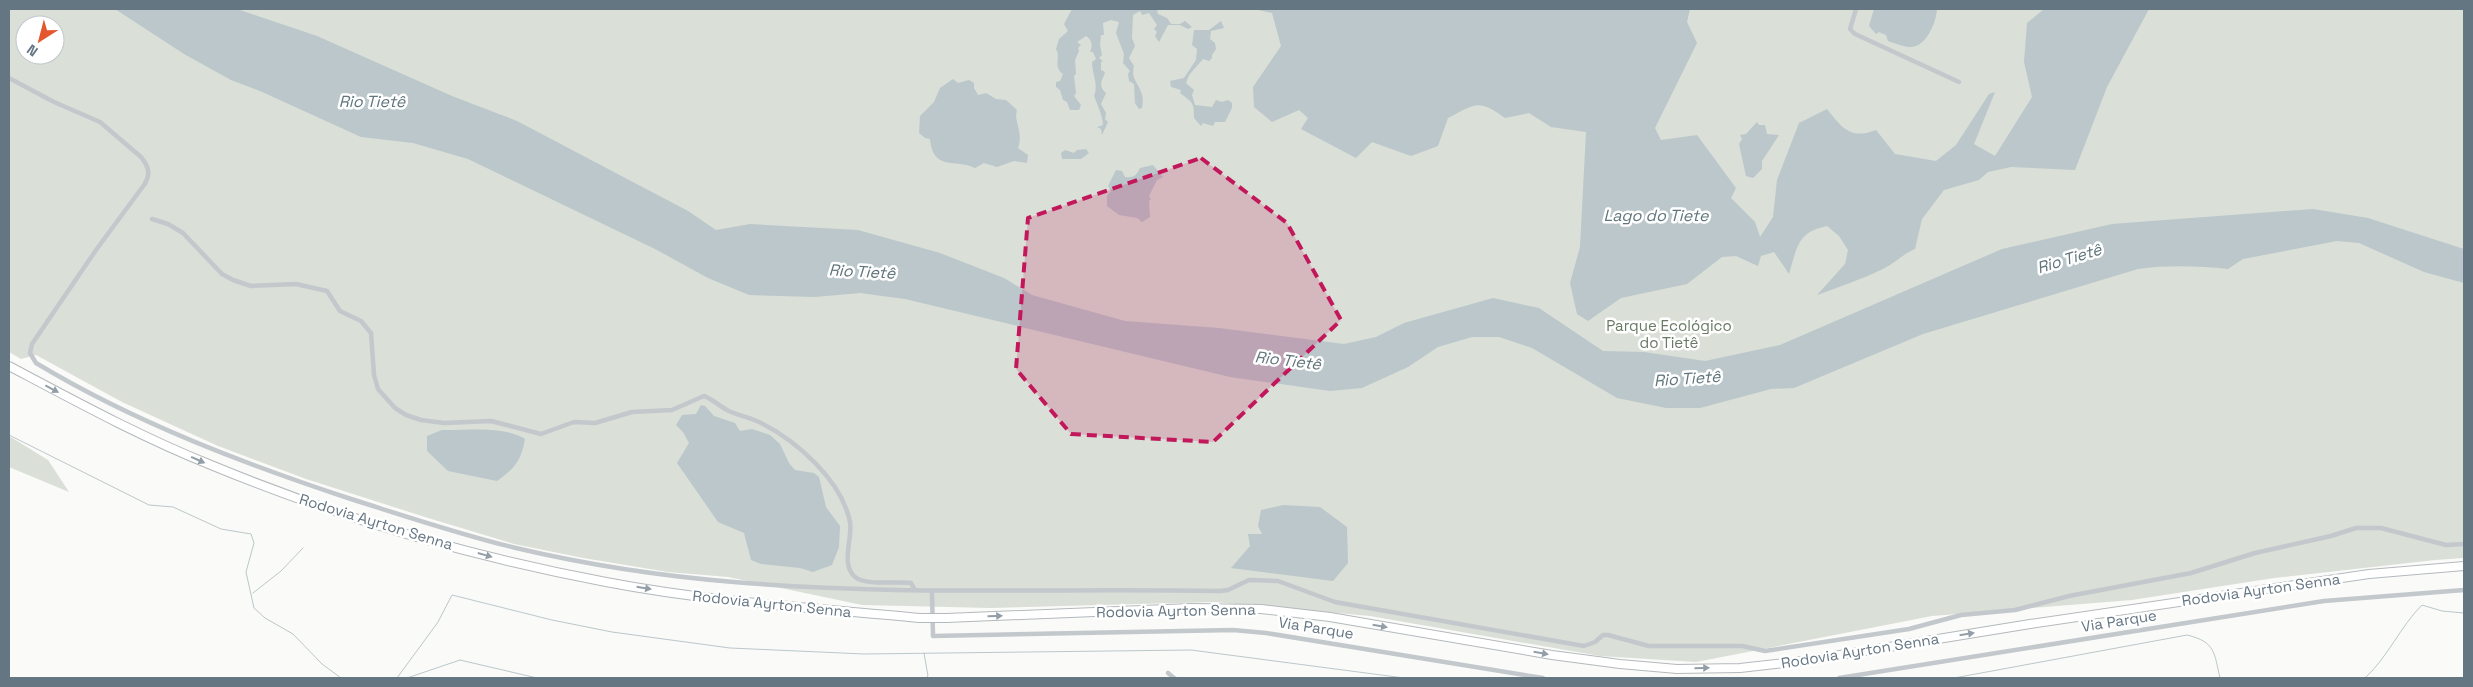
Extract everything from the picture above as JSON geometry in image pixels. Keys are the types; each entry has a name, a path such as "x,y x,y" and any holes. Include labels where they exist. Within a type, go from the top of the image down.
{"highway":[{"name":"Rodovia Ayrton Senna","path":"9,366 100,415 211,465 300,499 398,531 499,559 606,582 716,600 920,618 1191,608 1261,610 1330,617 1552,655 1620,664 1677,669 1740,668 1803,661 2030,624 2369,574 2464,566"}],"street":[{"path":"1856,9 1850,24 1850,29 1855,34 1959,82"},
{"path":"9,78 54,102 100,122 141,157 146,163 149,173 144,186 96,250 32,344 30,356 40,366 173,432 249,464 371,505 512,547 589,564 737,582 932,592 1119,588 1220,591 1228,590 1249,580 1270,581 1283,582 1307,594 1335,602 1584,646 1608,635 1649,646 1742,646 1772,651 1909,630 1961,615 2015,610 2069,596 2191,573 2356,528 2381,528 2446,545 2464,544"},
{"path":"152,219 168,224 183,233 222,274 233,280 251,286 296,284 327,291 340,311 361,321 368,327 372,339 376,384 388,402 406,415 432,422 491,421 541,434 574,422 595,423 632,412 672,410 704,396 727,410 762,423 817,464 829,479 850,520 851,534 848,553 854,575 859,579 871,581 911,582 914,590"},
{"name":"Via Parque","path":"1839,678 2324,601 2464,590"},
{"name":"Via Parque","path":"932,592 933,636 1233,630 1266,633 1543,678"},
{"path":"1168,673 1174,678"}],"highlighted area":[{"path":"1201,158 1287,223 1341,320 1213,442 1071,434 1016,369 1028,218"}],"green space":[{"name":"Parque Ecológico do Tietê","path":"9,9 2464,9 2464,558 2274,578 2132,600 1932,616 1696,662 1600,656 1370,616 1215,602 991,608 862,605 728,577 668,572 514,544 306,479 218,446 122,402 36,355 21,359 9,352"},
{"path":"9,436 48,460 69,492 9,467"}],"water":[{"name":"Rio Tietê","path":"115,9 237,9 317,36 452,96 517,121 688,211 716,230 750,224 858,230 940,253 1004,278 1032,295 1125,321 1219,328 1344,344 1376,337 1404,323 1493,298 1539,308 1603,351 1644,352 1705,361 1780,345 2002,249 2112,224 2313,209 2368,218 2464,249 2464,283 2424,272 2359,243 2337,241 2243,259 2228,269 2183,266 2138,269 1923,334 1794,388 1771,389 1700,408 1666,408 1617,398 1532,348 1499,337 1472,337 1438,347 1408,367 1362,388 1330,391 1230,377 905,299 860,293 815,297 749,295 708,278 655,249 468,159 413,143 361,137 260,91 231,80 184,54"},
{"path":"1072,9 1157,9 1158,14 1167,18 1171,24 1180,24 1185,21 1192,27 1188,29 1180,25 1168,25 1159,42 1155,36 1157,32 1154,29 1157,25 1149,13 1142,15 1140,11 1133,15 1132,38 1135,46 1129,58 1134,66 1134,77 1142,95 1142,108 1139,109 1135,103 1134,84 1129,81 1128,74 1130,71 1123,63 1124,54 1116,33 1119,22 1111,20 1103,23 1104,35 1101,35 1100,45 1102,55 1099,58 1103,61 1101,62 1101,70 1105,72 1101,85 1106,93 1101,104 1106,113 1105,119 1108,122 1102,135 1101,129 1097,127 1103,125 1102,117 1094,96 1096,83 1092,62 1096,59 1093,52 1090,52 1090,39 1086,36 1077,42 1081,45 1078,48 1079,51 1075,60 1076,93 1074,96 1081,105 1079,110 1070,110 1067,102 1063,100 1060,90 1056,87 1056,82 1060,81 1063,74 1058,68 1056,49 1059,39 1068,31 1064,24"},
{"name":"Lago do Tiete","path":"1254,9 1690,9 1687,22 1697,43 1655,128 1661,140 1697,135 1736,188 1731,198 1755,222 1760,237 1773,217 1777,180 1799,123 1827,109 1837,122 1853,133 1860,134 1876,130 1895,154 1936,161 1956,145 1989,94 1995,92 1974,144 1995,156 2032,97 2024,62 2027,23 2044,9 2149,9 2107,87 2075,170 2011,167 1988,172 1979,180 1944,190 1922,219 1915,249 1883,269 1817,295 1845,264 1848,250 1839,236 1827,226 1810,232 1800,242 1789,274 1774,252 1761,256 1758,266 1736,256 1722,257 1687,284 1621,298 1588,321 1577,314 1570,283 1580,247 1586,132 1551,127 1529,113 1505,118 1489,108 1477,105 1471,106 1448,118 1438,146 1411,156 1372,142 1356,158 1301,129 1308,118 1299,110 1272,122 1254,107 1253,87 1281,46 1272,13"},
{"path":"1874,9 1937,9 1935,21 1925,40 1914,47 1908,47 1888,41 1886,35 1879,32 1876,34 1869,26"},
{"path":"1221,21 1224,28 1211,31 1210,39 1215,43 1216,49 1212,58 1209,61 1203,59 1189,75 1186,83 1194,90 1192,95 1195,105 1212,107 1216,100 1222,102 1228,100 1232,103 1232,108 1225,122 1215,122 1213,126 1203,123 1201,126 1194,118 1192,103 1180,93 1181,90 1171,87 1170,81 1184,78 1196,60 1197,49 1192,45 1194,30 1209,30"},
{"path":"953,79 958,83 969,80 974,83 974,88 978,95 986,93 996,99 1006,100 1017,110 1016,118 1020,137 1018,148 1028,155 1027,163 1014,161 997,167 984,163 975,168 946,162 935,156 930,139 925,138 919,133 920,116 934,102 940,88"},
{"path":"1757,122 1759,125 1765,125 1767,134 1779,135 1762,161 1762,169 1753,178 1746,176 1739,144 1742,139 1740,135 1746,134"},
{"path":"1086,149 1089,153 1081,159 1062,159 1061,153 1065,150 1074,153 1077,150"},
{"path":"1153,165 1163,177 1157,180 1149,196 1151,199 1149,201 1150,217 1142,222 1137,218 1119,215 1107,206 1107,196 1111,191 1108,186 1116,170 1122,171 1125,177 1133,177 1140,168"},
{"path":"701,405 705,406 714,416 735,423 740,431 752,429 770,435 780,444 789,463 795,470 814,473 819,477 826,507 840,526 839,547 832,565 813,572 800,568 761,564 751,560 744,533 718,522 677,463 689,443 683,432 676,425 682,415 696,414"},
{"path":"442,430 495,430 525,439 519,459 497,481 448,471 427,451 427,436"},
{"path":"1283,505 1320,507 1347,527 1348,563 1333,581 1231,568 1250,546 1248,534 1262,534 1258,526 1261,510"}],"waterway":[{"path":"9,435 149,505 173,507 221,529 251,534 254,543 246,572 254,608 265,618 293,634 322,664 341,678"},
{"path":"253,593 281,571 303,548"},
{"path":"397,678 438,622 452,595 552,620 612,632 730,648 864,654 1191,650 1404,678"},
{"path":"2365,678 2381,661 2422,605 2442,611 2464,613"},
{"path":"1954,678 2187,635 2204,641 2209,645 2215,655 2220,678"},
{"path":"924,653 928,676 926,678"},
{"path":"407,678 460,660 537,678"}]}
